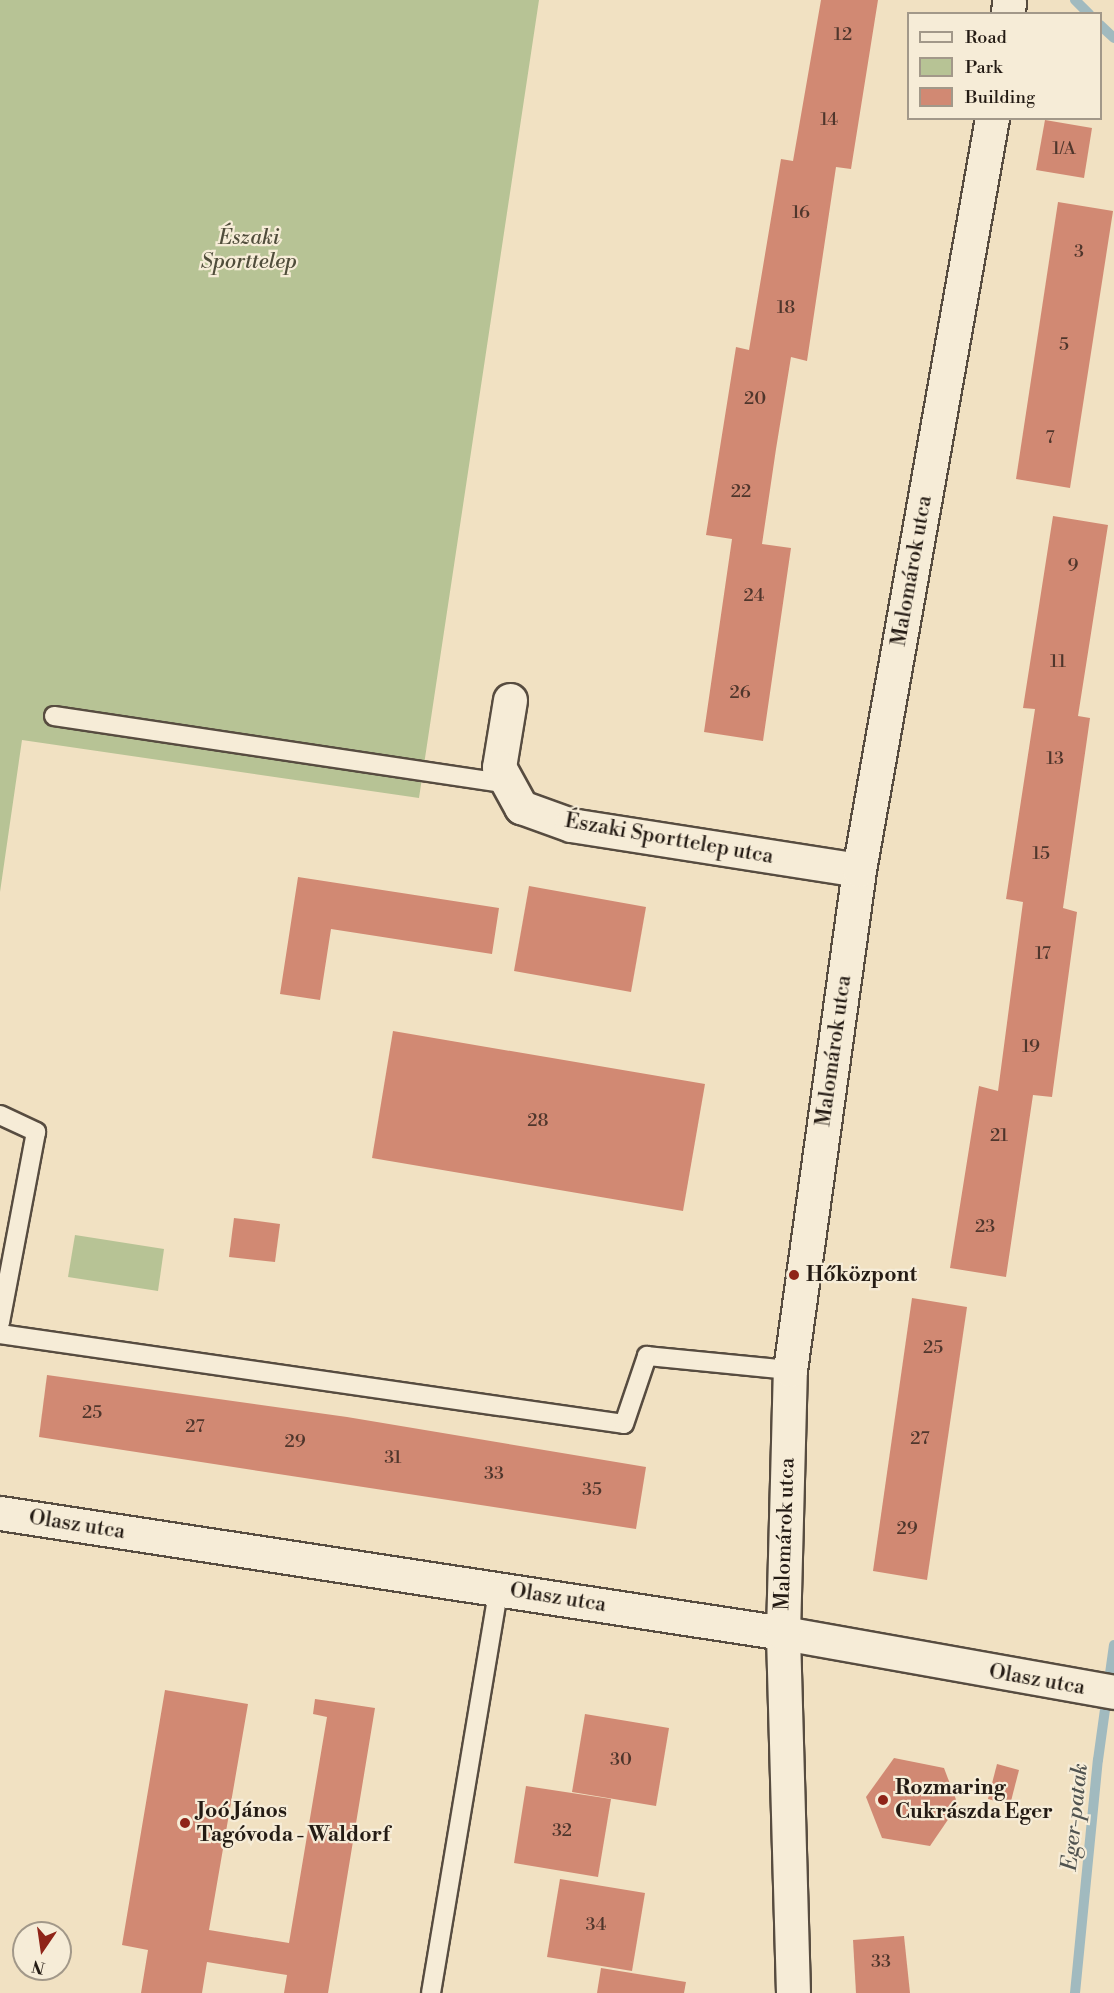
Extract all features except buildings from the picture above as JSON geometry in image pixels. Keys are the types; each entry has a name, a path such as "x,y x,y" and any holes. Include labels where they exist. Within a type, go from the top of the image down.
{"street":[{"name":"Malomárok utca","path":"793,1993 783,1633 790,1370 859,870 992,120"},
{"name":"Északi Sporttelep utca","path":"510,700 499,767 521,807 571,825 859,870"},
{"name":"Olasz utca","path":"0,1513 783,1633 1070,1686 1114,1692"}],"lane":[{"path":"54,716 508,784"},
{"path":"0,1115 36,1132 0,1323"},
{"path":"0,1334 624,1424 647,1356 790,1370"},
{"path":"431,1993 499,1588"}],"green space":[{"name":"Északi Sporttelep","path":"0,0 539,0 419,798 22,740 0,892"},
{"path":"75,1235 164,1249 158,1291 68,1277"}],"waterway":[{"name":"Eger-patak","path":"1075,0 1087,12"},
{"name":"Eger-patak","path":"1102,27 1114,38"},
{"name":"Eger-patak","path":"1075,1993 1098,1760 1114,1645"}],"place":[{"name":"Hőközpont","path":"794,1275"},
{"name":"Rozmaring Cukrászda Eger","path":"883,1800"},
{"name":"Joó János Tagóvoda - Waldorf","path":"185,1823"}]}
